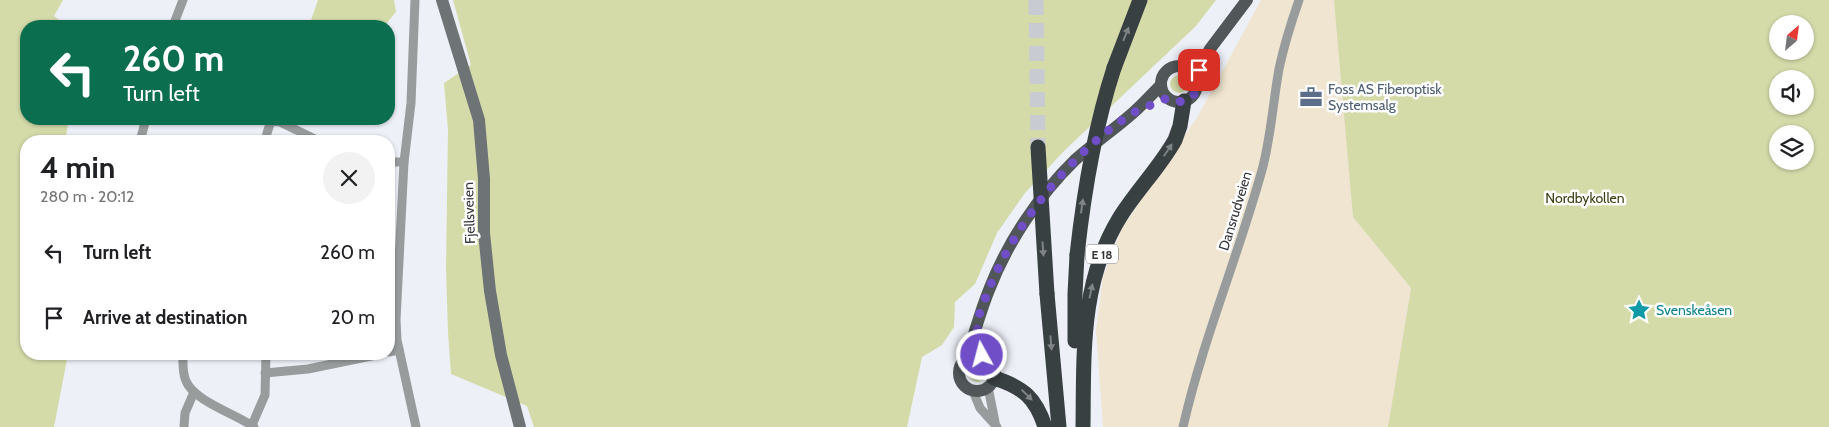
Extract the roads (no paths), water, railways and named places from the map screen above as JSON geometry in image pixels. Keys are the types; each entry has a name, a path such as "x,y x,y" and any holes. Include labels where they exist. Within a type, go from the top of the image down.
{"highway":[{"name":"E 18","path":"1082,427 1075,343 1075,294 1077,255 1088,172 1104,98 1140,0"},
{"name":"E 18","path":"1082,427 1087,312 1098,264 1119,218 1175,140 1180,126 1184,102"},
{"path":"1038,148 1046,294 1059,427"},
{"path":"991,383 1024,391 1037,407 1046,427"}],"main road":[{"name":"Fjellsveien","path":"442,0 479,120 484,179 484,233 490,291 500,355 520,427"},
{"path":"1195,78 1210,49 1246,0"},
{"path":"1185,68 1210,49"},
{"path":"1177,67 1185,68 1195,78 1195,92 1184,102 1175,102 1167,98 1163,92 1161,84 1163,76 1169,70 1177,67"},
{"path":"977,327 985,357 994,366 991,383 979,391 964,385 959,377 960,366 966,358 984,301 995,275 1012,244 1034,211 1074,162 1110,130 1134,112 1161,84"},
{"path":"1134,112 1167,98"},
{"path":"966,358 975,355 985,357"}],"street":[{"path":"175,20 182,0"},
{"path":"415,0 411,103 404,162 396,320 399,350 416,427"},
{"name":"Dansrudveien","path":"1182,427 1205,341 1250,215 1263,166 1282,56 1290,24 1299,0"},
{"path":"286,125 307,135"},
{"path":"395,162 404,162"},
{"path":"395,351 399,350"},
{"path":"183,360 186,382 194,392 253,426 265,394 266,360"},
{"path":"265,374 308,369 352,360"},
{"path":"991,383 996,426"},
{"path":"973,390 980,408 996,426"},
{"path":"184,427 185,413 194,392"}],"tunnel":[{"path":"1036,0 1038,147"}],"place":[{"name":"Foss AS Fiberoptisk Systemsalg","path":"1311,97"},
{"name":"Svenskeåsen","path":"1639,310"}],"park label":[{"name":"Nordbykollen","path":"1585,198"}]}
